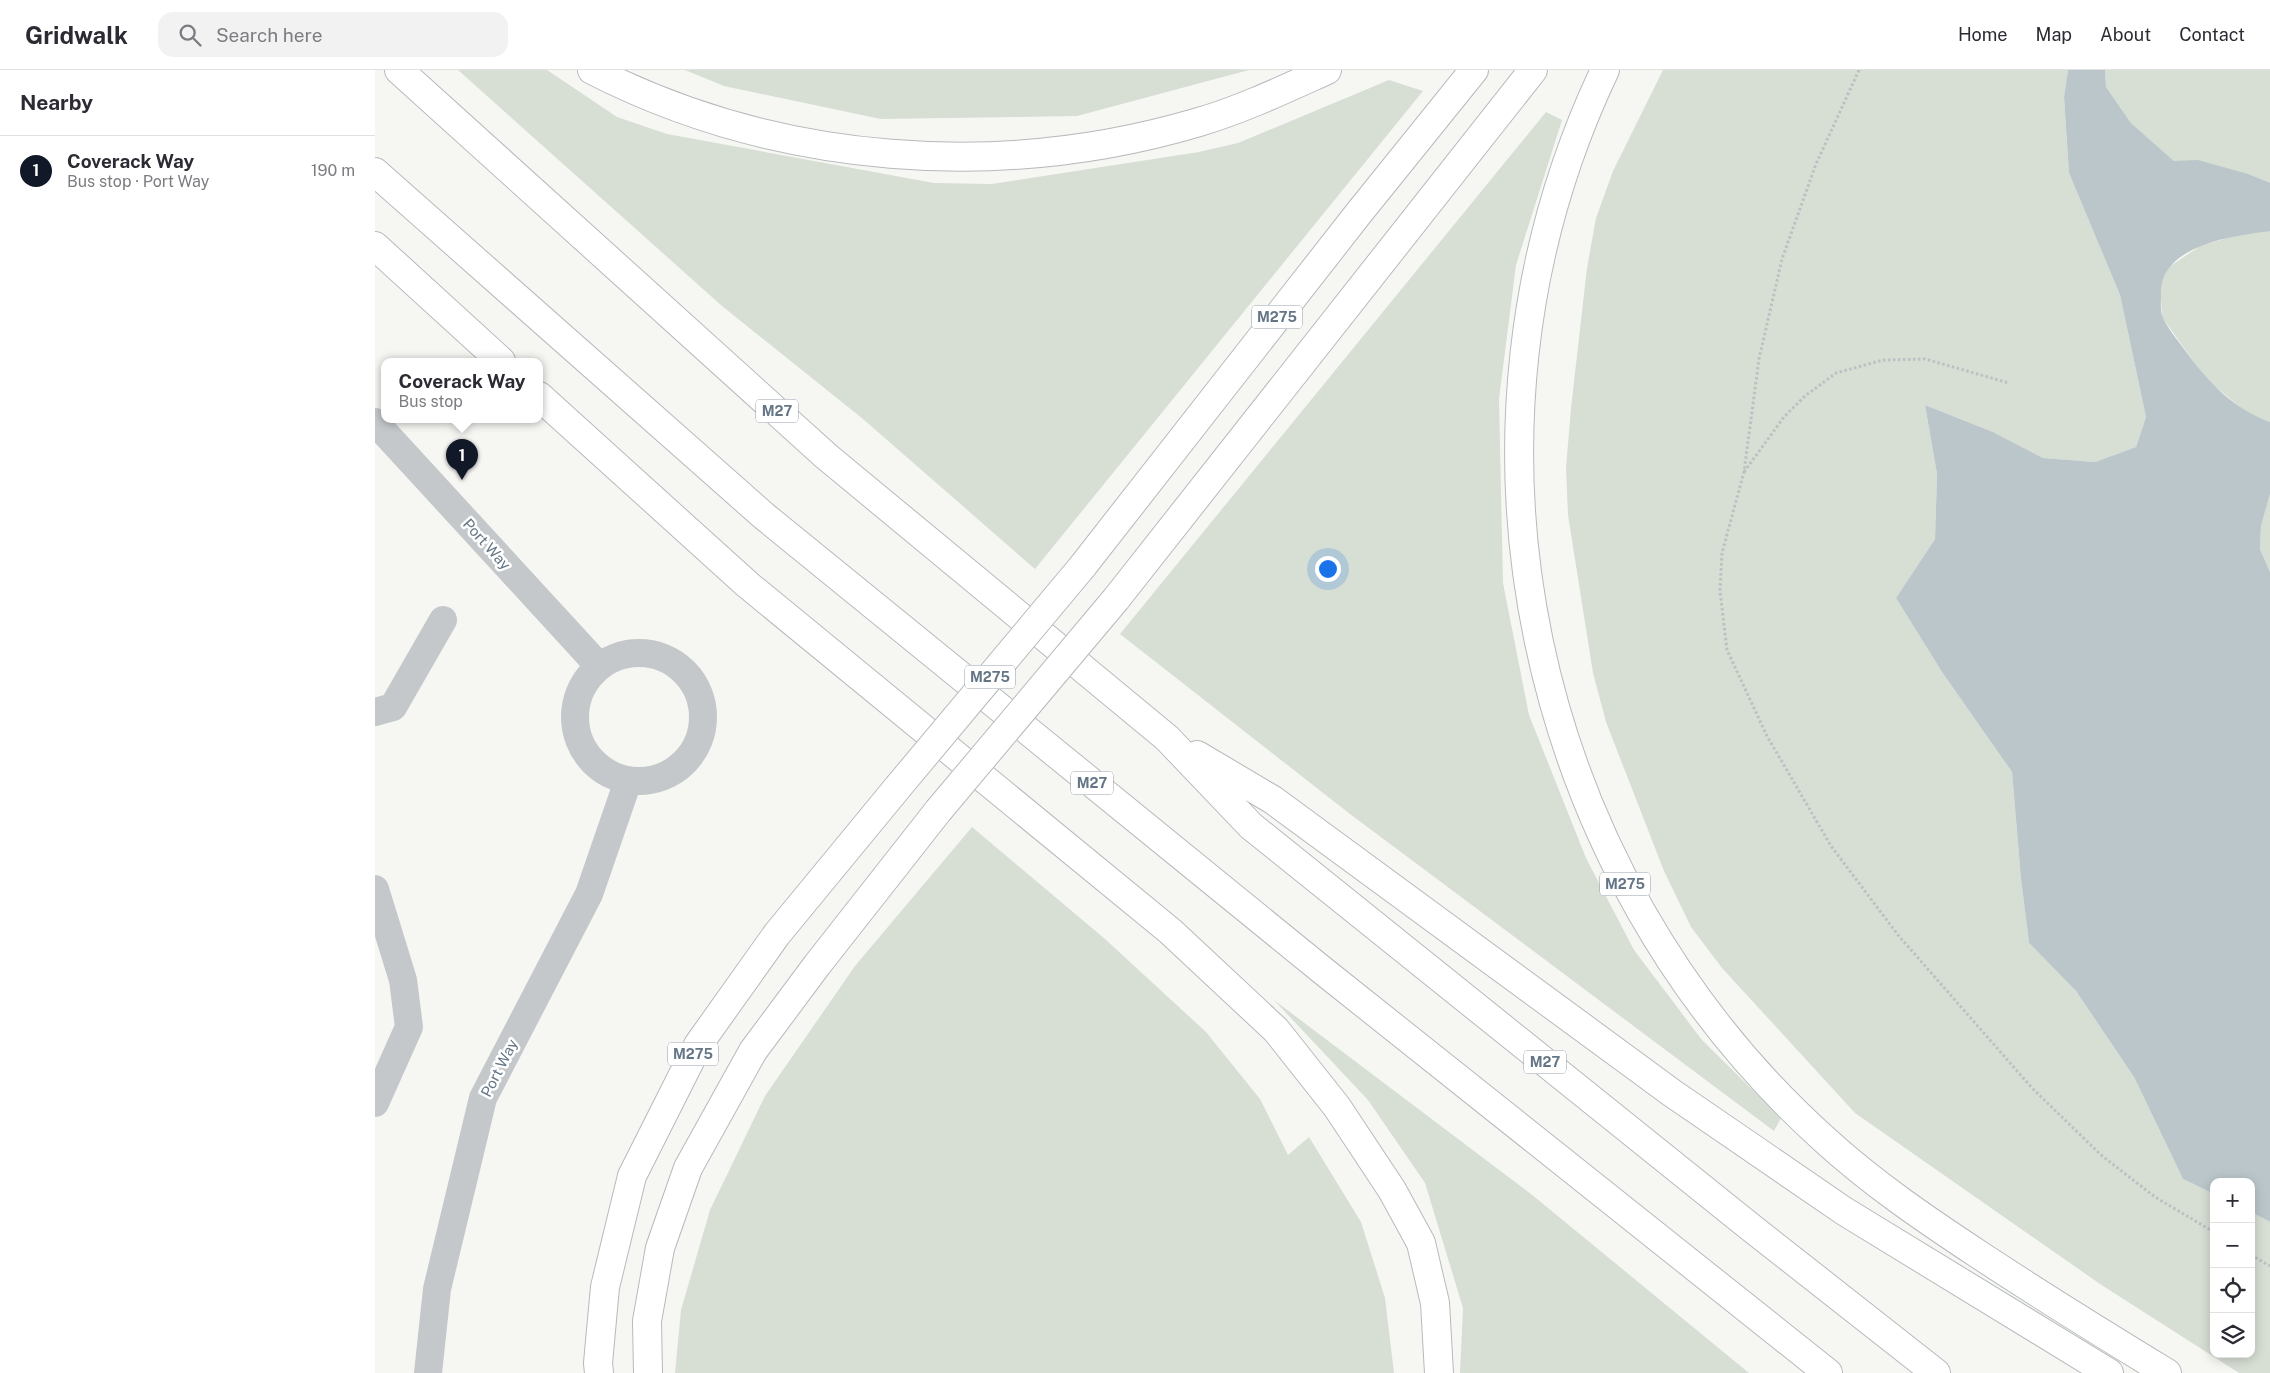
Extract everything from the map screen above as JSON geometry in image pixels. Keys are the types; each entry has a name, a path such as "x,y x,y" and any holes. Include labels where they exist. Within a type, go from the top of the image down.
{"highway":[{"name":"M27","path":"399,70 827,456 1167,738 1251,826 1749,1226 1936,1373"},
{"path":"592,70 616,82 695,114 777,136 847,150 917,157 981,158 1052,152 1129,140 1191,124 1270,96 1327,70"},
{"name":"M275","path":"599,1373 598,1363 605,1287 632,1176 698,1045 777,934 1082,567 1364,206 1474,70"},
{"path":"648,1373 647,1321 660,1248 688,1168 753,1051 817,965 938,811 1116,599 1533,70"},
{"name":"M275","path":"1605,70 1582,121 1548,226 1535,282 1525,348 1519,435 1522,530 1535,622 1556,710 1585,798 1628,888 1660,945 1701,1004 1737,1050 1777,1094 1825,1141 1874,1182 1923,1218 2031,1289 2167,1373"},
{"name":"M27","path":"375,172 764,516 1330,977 1828,1373"},
{"path":"375,246 498,358"},
{"path":"543,400 748,585 1170,931 1276,1030 1337,1107 1392,1190 1421,1244 1435,1303 1439,1373"},
{"path":"1167,738 1273,800 1672,1093 1844,1211 2109,1373"}],"street":[{"name":"Port Way","path":"375,422 599,666"},
{"path":"375,712 393,707 443,620"},
{"path":"636,652 659,656 679,666 694,682 701,699 704,721 699,743 687,762 672,773 651,781 628,781 607,774 595,765 581,748 575,726 575,704 584,683 599,666 619,656 636,652"},
{"name":"Port Way","path":"428,1373 437,1289 483,1098 589,894 628,781"},
{"path":"375,889 403,980 409,1027 375,1103"}],"path":[{"path":"1859,70 1816,164 1783,259 1759,359 1744,472 1722,553 1720,591 1727,650 1767,736 1831,846 1897,935 2032,1088 2101,1155 2155,1197 2210,1230"},
{"path":"1744,472 1784,417 1805,396 1836,373 1883,360 1925,359 2009,382"},
{"path":"2255,1257 2270,1266"}],"shaded area":[{"path":"458,70 547,70 617,117 667,134 934,183 992,184 1199,152 1238,143 1389,80 1423,91 1035,569 863,419 722,306"},
{"path":"685,70 1249,70 1077,116 881,119 724,86"},
{"path":"1663,70 2068,70 2064,97 2069,173 2120,295 2146,417 2136,447 2095,462 2043,458 1993,432 1925,405 1937,474 1935,539 1896,598 1942,672 2012,772 2021,879 2029,943 2076,991 2134,1077 2183,1179 2210,1192 2210,1354 2100,1284 1855,1113 1722,968 1691,927 1664,871 1606,722 1593,673 1568,515 1566,468 1587,268 1596,218 1613,171"},
{"path":"2068,70 2105,70 2106,87 2131,123 2174,161 2198,160 2248,174 2270,183 2270,231 2218,240 2184,254 2172,265 2163,279 2161,311 2168,327 2213,385 2245,410 2270,422 2270,494 2261,526 2260,549 2270,572 2270,1222 2255,1214 2255,1178 2210,1178 2210,1192 2183,1179 2134,1077 2076,991 2029,943 2021,879 2012,772 1942,672 1896,598 1935,539 1937,474 1925,405 1993,432 2043,458 2095,462 2136,447 2146,417 2120,295 2069,173 2064,97"},
{"path":"2105,70 2270,70 2270,422 2250,415 2206,379 2162,317 2160,284 2169,267 2200,246 2238,235 2174,161 2131,123 2106,87"},
{"path":"1546,112 1562,120 1516,265 1499,399 1503,583 1529,715 1586,858 1634,950 1702,1040 1781,1118 1774,1131 1350,814 1120,634"},
{"path":"2270,494 2270,572 2260,549 2261,526"},
{"path":"972,827 1105,939 1206,1032 1260,1099 1288,1155 1309,1137 1361,1222 1385,1298 1394,1373 675,1373 681,1310 710,1210 765,1096 855,966"},
{"path":"1274,1000 1531,1194 1749,1373 1460,1373 1463,1308 1425,1183 1368,1100"},
{"path":"2255,1214 2270,1222 2270,1373 2239,1373 2216,1358 2255,1358"}],"place":[{"name":"Coverack Way","path":"462,480"}]}
